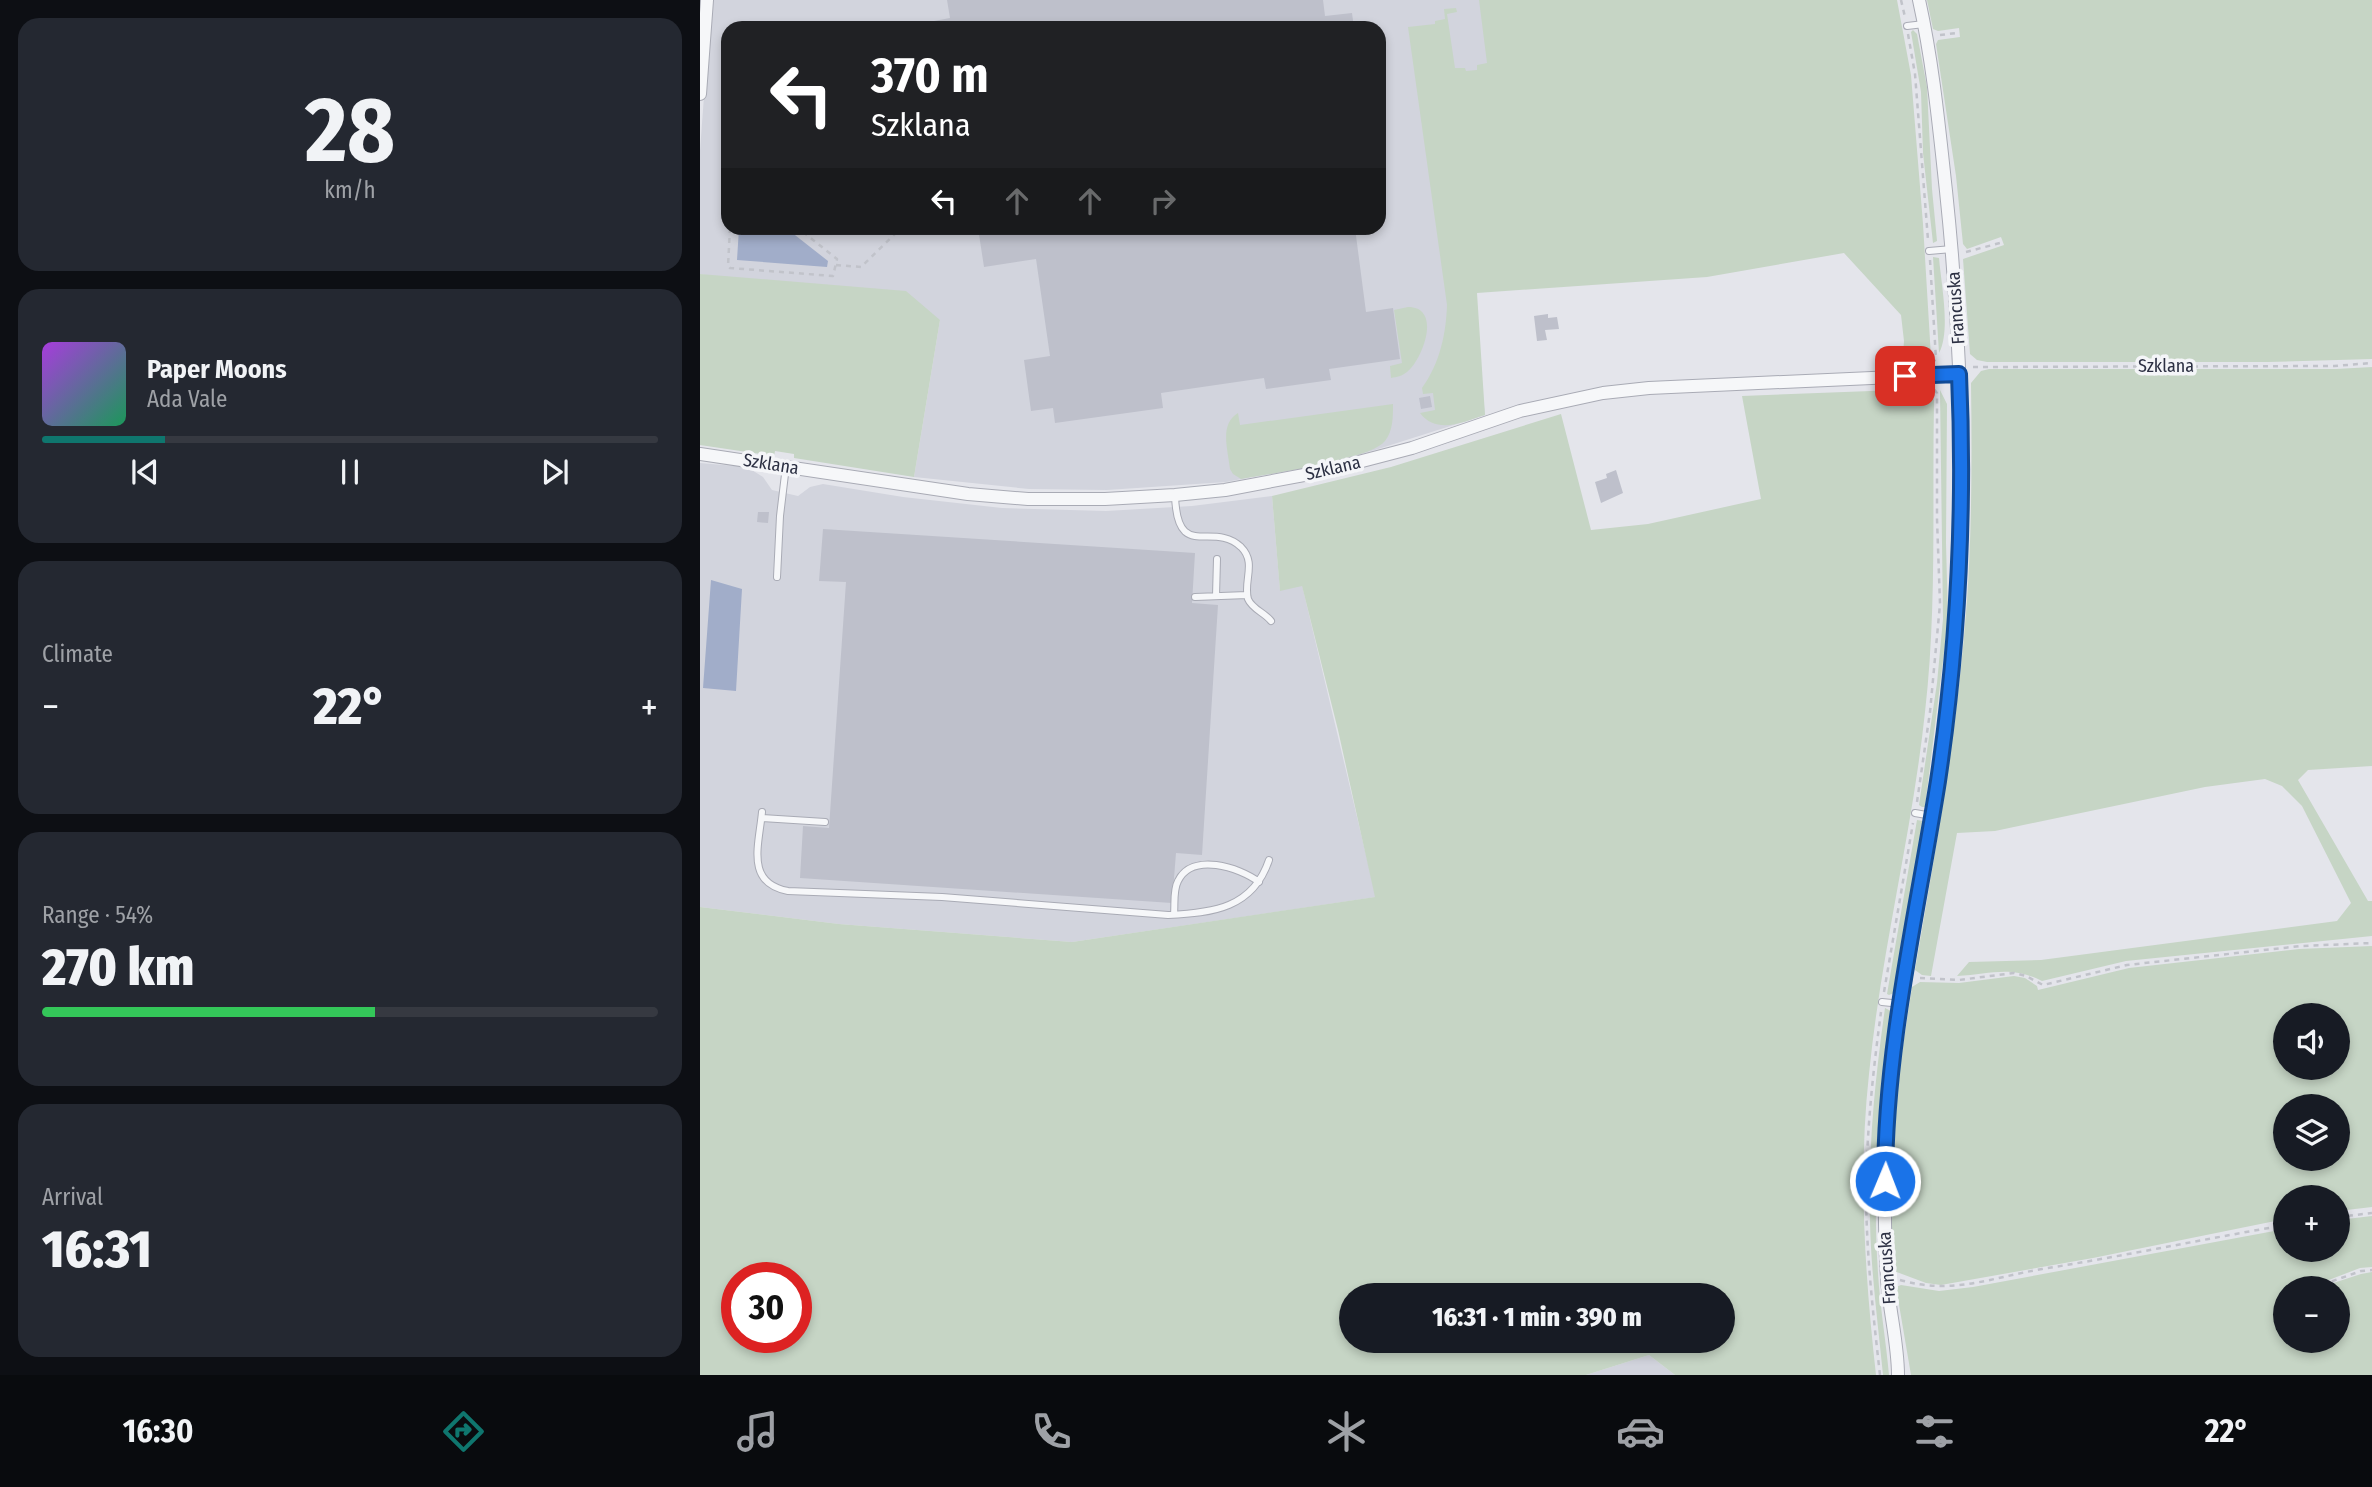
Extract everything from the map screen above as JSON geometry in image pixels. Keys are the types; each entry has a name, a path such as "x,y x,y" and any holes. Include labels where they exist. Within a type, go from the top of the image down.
{"street":[{"path":"700,94 707,0"},
{"name":"Francuska","path":"1899,1373 1887,1279 1885,1154 1889,1089 1951,683 1957,605 1962,428 1952,251 1935,87 1919,0"},
{"name":"Szklana","path":"700,454 955,492 1028,499 1175,495 1225,490 1320,472 1412,448 1520,411 1603,393 1649,388 1928,375 1959,371"}],"lane":[{"path":"1906,26 1924,23"},
{"path":"1929,251 1952,251"},
{"path":"777,577 786,466"},
{"path":"1175,495 1178,522 1186,532 1225,539 1243,549 1250,565 1247,595 1254,607 1271,621"},
{"path":"1216,596 1217,559"},
{"path":"1195,597 1247,595"},
{"path":"1915,813 1932,816"},
{"path":"825,822 762,815 758,867 761,877 776,889 1194,914 1220,909 1240,901 1259,882 1269,860"},
{"path":"1174,914 1176,883 1185,871 1196,864 1241,871 1259,882"},
{"path":"1882,1002 1901,1004"}],"path":[{"path":"1880,1375 1870,1287 1866,1188 1868,1122 1882,1002 1930,712 1940,604 1937,393 1929,387 1928,375 1928,364 1936,359 1929,251 1915,74 1900,0"},
{"path":"1926,37 1957,33"},
{"path":"730,235 730,268 834,276 837,259 807,235"},
{"path":"836,265 861,267 893,235"},
{"path":"1952,251 2000,243"},
{"name":"Szklana","path":"1959,371 2334,366 2372,363"},
{"path":"1905,977 1959,980 2014,973 2043,985 2127,965 2301,946 2372,943"},
{"path":"2350,1216 2372,1213"},
{"path":"1887,1279 1940,1288 1972,1284 2273,1227"},
{"path":"2347,1276 2372,1270"}],"shaded area":[{"path":"711,0 1545,0 1455,110 1485,415 1375,450 1320,464 1226,482 1107,490 1029,489 914,477 940,320 700,274 700,151"},
{"path":"700,463 747,467 763,477 772,490 798,496 810,487 823,484 903,497 1002,508 1106,511 1192,506 1272,496 1280,590 1302,585 1376,897 1072,942 839,924 700,907"},
{"path":"1649,1355 1675,1375 1586,1375"}],"green space":[{"path":"1479,0 1897,0 1911,75 1931,357 1922,365 1902,368 1904,341 1901,315 1844,253 1707,277 1477,293 1485,415 1451,425 1434,424 1427,420 1420,413 1435,410 1433,393 1423,394 1422,388 1441,348 1447,305 1408,27 1435,24 1435,21 1445,19 1444,9 1456,8 1457,12 1447,14 1455,68 1477,70 1477,65 1487,63"},
{"path":"1927,0 2372,0 2372,359 2268,362 1977,360 1970,354 1963,259 2004,245 2001,237 1967,249 1963,244 1956,176 1936,44 1938,40 1960,37 1959,28 1938,31 1933,29"},
{"path":"1913,30 1917,34 1927,87 1937,241 1933,243 1923,153 1921,92 1911,32"},
{"path":"1933,257 1939,258 1944,307 1943,344 1939,353"},
{"path":"700,274 906,291 940,320 914,477 794,458 794,454 775,451 774,456 700,445"},
{"path":"1408,307 1419,309 1425,316 1426,335 1413,366 1407,372 1391,378 1390,366 1402,363 1394,310"},
{"path":"2372,367 2372,766 2308,770 2298,780 2368,901 2372,901 2372,936 2126,961 2042,981 2010,972 1957,976 1969,962 2041,960 2337,921 2351,903 2302,806 2282,786 2265,779 2205,787 1995,831 1957,833 1931,976 1922,975 1915,970 1946,786 1963,647 1971,519 1971,383 1981,371 1989,369"},
{"path":"1930,389 1934,400 1933,595 1929,673 1919,758 1874,1028 1866,1111 1864,1224 1876,1375 1675,1375 1649,1355 1586,1375 700,1375 700,907 839,924 1072,942 1375,897 1338,730 1302,586 1280,591 1272,496 1391,467 1561,414 1591,530 1648,524 1761,499 1742,396"},
{"path":"1940,390 1947,404 1948,620 1925,807 1922,807 1919,805 1937,683 1943,619"},
{"path":"1393,404 1390,433 1376,448 1340,460 1241,479 1230,469 1228,424 1238,413 1240,425"},
{"path":"1917,820 1923,821 1894,993 1889,995 1887,994"},
{"path":"2372,946 2372,1207 2350,1210 2350,1185 2273,1185 2273,1221 1941,1285 1926,1283 1894,1271 1891,1207 1896,1091 1912,987 1920,982 1959,983 2014,976 2025,978 2037,986 2038,990 2129,968 2299,949"},
{"path":"1885,1008 1891,1011 1880,1109 1876,1240 1889,1375 1883,1375 1872,1260 1870,1194 1873,1114"},
{"path":"2372,1216 2372,1267 2360,1268 2339,1276 2273,1276 2273,1353 2350,1353 2350,1278 2372,1272 2372,1375 1911,1375 1896,1287 1901,1285 1939,1291 1973,1287 2273,1231 2273,1262 2350,1262 2350,1219"}],"water":[{"path":"739,235 795,235 828,261 827,267 737,260"},
{"path":"711,580 742,589 736,691 703,688"}],"building":[{"path":"947,0 1323,0 1325,16 1352,13 1353,21 934,21 950,18"},
{"path":"979,235 1356,235 1366,312 1393,308 1400,359 1329,369 1331,380 1266,389 1264,378 1161,393 1163,408 1055,423 1053,408 1031,411 1024,360 1050,356 1036,259 984,267"},
{"path":"1548,314 1548,318 1557,317 1559,329 1545,330 1547,340 1537,341 1534,316"},
{"path":"1430,396 1432,407 1421,409 1419,398"},
{"path":"1616,470 1623,493 1601,503 1595,482 1607,478 1606,474"},
{"path":"758,512 769,512 768,523 757,522"},
{"path":"823,529 1195,553 1192,603 1218,605 1202,855 1176,853 1172,903 800,878 803,826 829,828 846,582 819,581"}],"route":[{"path":"1885,1181 1889,1089 1894,1051 1951,683 1957,605 1962,428 1959,374 1905,376"}]}
